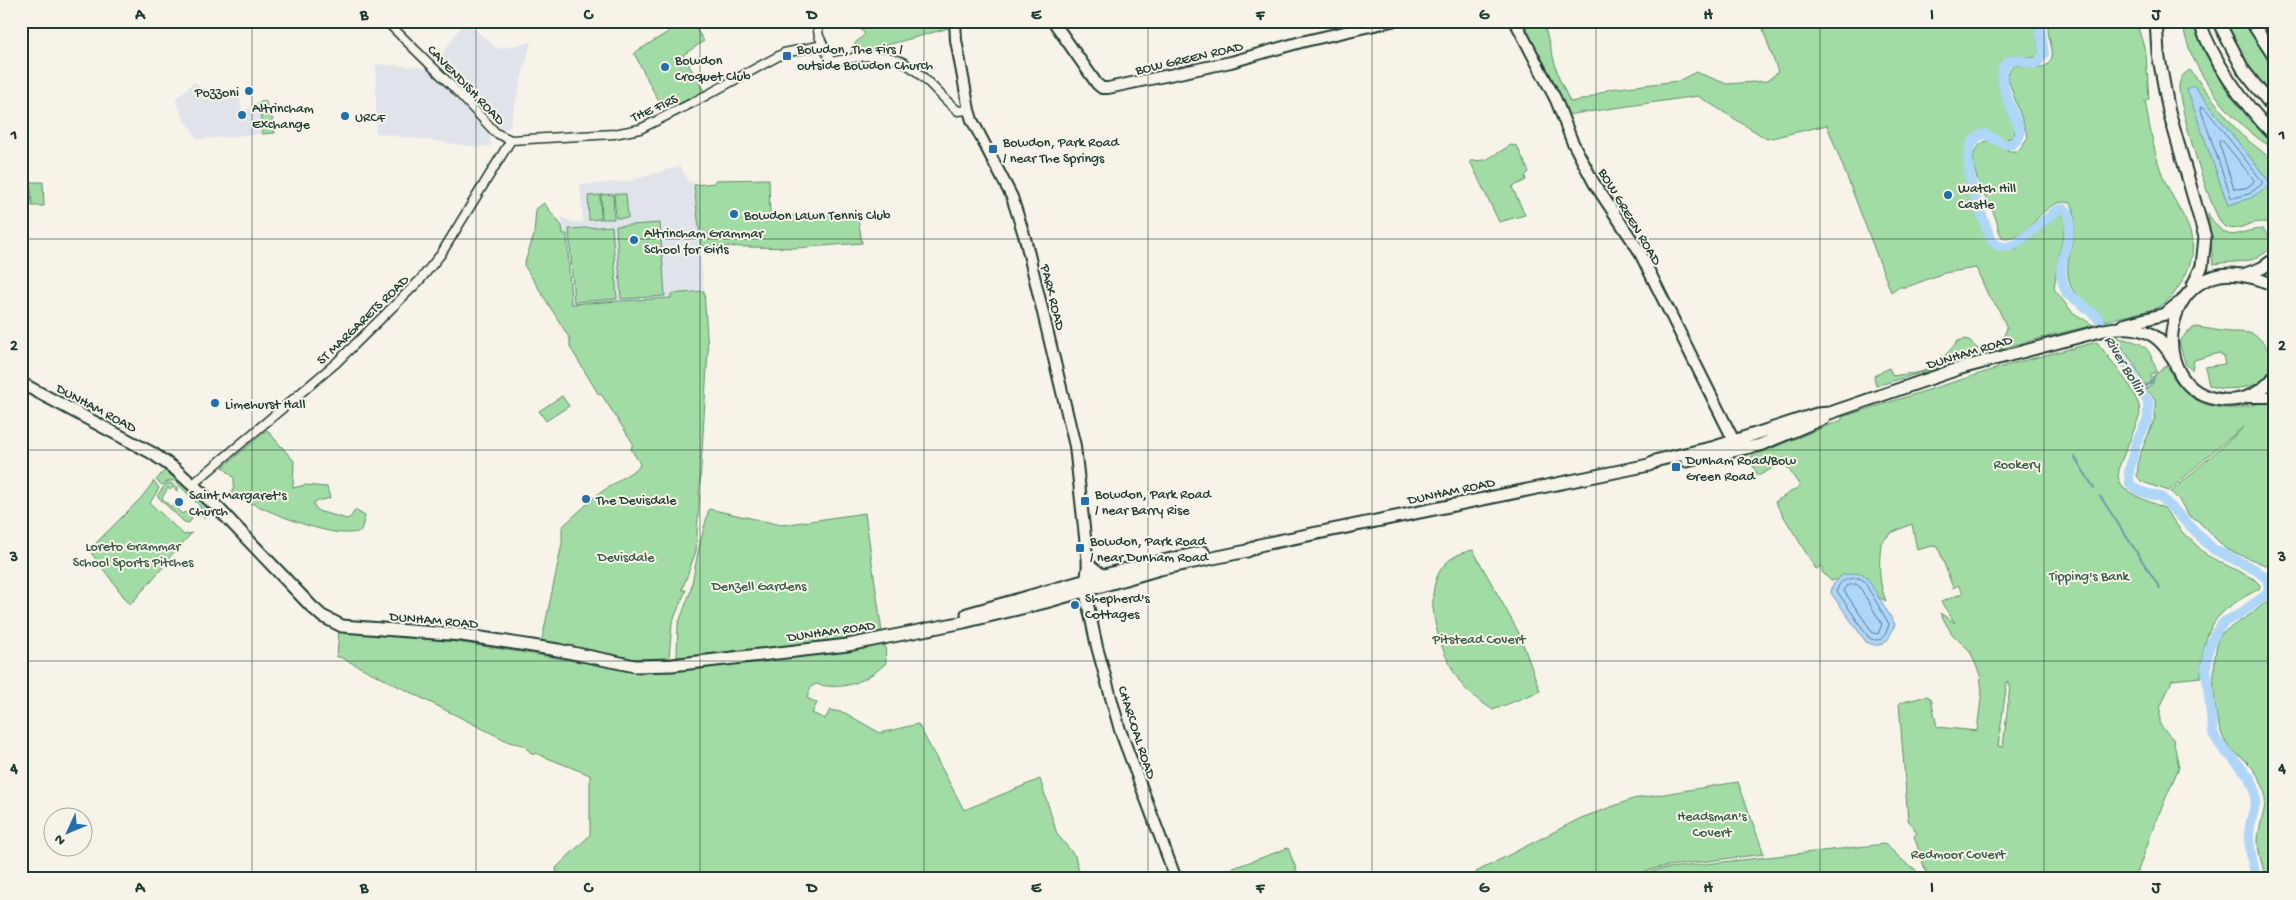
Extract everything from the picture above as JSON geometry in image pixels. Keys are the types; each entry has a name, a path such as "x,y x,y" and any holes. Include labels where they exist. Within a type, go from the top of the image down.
{"highway":[{"path":"2156,21 2158,53 2169,112 2205,238 2202,266 2191,289 2183,299 2171,337 2174,361"},
{"path":"2199,21 2214,54 2232,84 2275,136"},
{"path":"2218,21 2244,70 2275,110"},
{"path":"2251,21 2275,58"},
{"path":"2191,289 2211,276 2243,274 2262,268 2275,259"},
{"path":"2243,274 2260,279 2275,287"},
{"name":"DUNHAM ROAD","path":"21,383 152,453 175,468 322,616 342,626 462,635 646,666 693,663 848,645 1006,613 1086,585 1116,581 1247,551 1259,546 1649,465 1659,467 1798,430 1820,421 1830,413 1961,368 2091,332 2118,327 2126,323 2165,314 2183,299"},
{"name":"DUNHAM ROAD","path":"2118,327 2142,330 2158,338 2168,350 2187,384 2206,396 2229,400 2248,397"},
{"path":"2248,397 2262,390 2275,376"},
{"name":"DUNHAM ROAD","path":"925,628 964,615 1059,589 1064,591 1080,588 1103,576 1189,555 1244,545 1259,546"},
{"path":"1088,564 1103,576"}],"main road":[{"name":"PARK ROAD","path":"955,21 956,40 969,110 972,120 1012,197 1025,238 1075,446 1088,564 1086,585"},
{"name":"BOW GREEN ROAD","path":"1053,21 1097,84 1102,88 1231,62 1301,42 1392,21"},
{"name":"BOW GREEN ROAD","path":"1515,21 1546,78 1579,154 1594,182 1638,249 1737,446"},
{"path":"2248,397 2275,397"},
{"name":"CHARCOAL ROAD","path":"1086,585 1097,647 1120,730 1176,879"}],"street":[{"name":"CAVENDISH ROAD","path":"386,21 453,87 496,134 511,140"},
{"path":"816,21 822,45 831,62 868,55 896,60 915,70 958,111 969,110"},
{"name":"THE FIRS","path":"511,140 614,134 640,129 784,53 822,45"},
{"name":"ST MARGARETS ROAD","path":"193,484 336,363 420,280 441,254 511,140"}],"shaded area":[{"path":"465,21 498,49 531,42 509,129 503,129 497,124 437,61"},
{"path":"376,64 420,67 429,70 490,135 491,146 477,147 376,133"},
{"path":"195,82 200,88 240,99 242,109 247,109 265,100 273,121 275,133 198,139 187,122 185,122 175,99"},
{"name":"Altrincham Grammar School for Girls","path":"680,166 689,182 694,182 704,291 672,294 672,298 571,304 567,234 563,234 562,217 572,222 583,223 580,185 629,181"}],"green space":[{"name":"Bowdon Croquet Club","path":"686,21 691,21 704,41 683,55 704,91 664,112 634,53"},
{"path":"853,21 949,21 949,28 854,53 850,48 865,34"},
{"path":"1518,21 1543,21 1559,78 1570,102 1587,99 1609,89 1678,81 1696,72 1727,84 1767,81 1778,72 1760,21 2039,21 2037,40 2040,56 2031,58 2014,55 1999,69 2016,119 2014,137 2003,140 1982,132 1965,162 1983,224 1993,246 2016,250 2059,213 2067,217 2054,289 2072,312 2093,325 2018,344 1876,386 1874,376 1889,368 1893,376 1923,371 1935,364 1958,341 1967,339 1978,349 2001,344 2007,328 1998,308 1988,295 1976,268 1944,273 1907,287 1898,287 1891,292 1827,125 1767,139 1698,96 1566,115"},
{"path":"2050,21 2136,21 2146,54 2149,99 2145,100 2156,154 2161,171 2192,238 2189,266 2181,283 2168,300 2153,309 2106,321 2075,293 2068,278 2069,257 2075,224 2071,203 2061,202 2052,205 2023,233 2004,239 1980,185 1974,162 1975,152 1980,145 1990,140 2010,151 2018,151 2028,137 2008,79 2009,71 2013,66 2017,65 2042,68 2047,65 2052,55 2048,32"},
{"path":"2183,21 2192,21 2206,56 2215,72 2237,104 2275,146 2275,149 2244,127 2215,94 2193,57 2186,39"},
{"path":"2223,21 2244,21 2275,67 2275,102 2248,67"},
{"path":"2190,70 2240,134 2275,162 2275,216 2272,223 2255,223 2238,228 2228,228 2224,226 2219,218 2204,183 2180,98 2180,82 2183,75","holes":["2194,86 2271,184 2228,205 2197,115"]},
{"path":"265,100 273,121 275,133 262,134 260,109 257,104"},
{"path":"1511,145 1517,146 1529,172 1525,176 1526,180 1512,187 1525,215 1499,222 1470,161 1486,160"},
{"path":"29,175 31,182 43,182 44,206 32,206 31,186 21,187 21,178"},
{"name":"Bowdon Lawn Tennis Club","path":"769,179 770,217 857,212 862,243 796,248 701,246 694,185 715,183 715,180"},
{"path":"613,194 614,219 602,219 601,195"},
{"path":"614,194 626,194 628,218 616,218"},
{"path":"600,195 601,219 589,220 588,196"},
{"name":"Devisdale","path":"544,203 562,226 563,234 567,234 571,304 671,298 671,294 704,291 708,350 696,551 682,590 686,590 672,623 669,658 633,662 541,644 562,544 562,527 597,495 639,467 640,464 631,449 633,443 601,394 599,395 570,347 570,339 524,265 534,235 536,209"},
{"path":"2208,214 2222,231 2228,234 2233,235 2263,229 2275,244 2254,259 2213,264"},
{"path":"660,223 665,296 621,299 616,226"},
{"path":"612,226 617,299 574,302 569,229"},
{"path":"2195,327 2226,332 2249,333 2256,336 2267,347 2270,354 2272,362 2268,376 2262,382 2243,387 2228,389 2209,385 2205,367 2225,364 2223,356 2219,353 2194,360 2192,370 2186,365 2179,343 2187,332"},
{"path":"2118,335 2119,338 2145,347 2151,356 2157,372 2151,374 2151,381 2145,386 2134,364 2114,336"},
{"path":"2097,342 2130,386 2139,405 2140,415 2120,464 2118,477 2123,488 2164,508 2183,533 2208,556 2254,579 2260,585 2259,589 2231,605 2214,623 2208,633 2205,645 2201,677 2172,680 2160,708 2160,725 2173,739 2179,767 2155,823 2135,879 1928,879 1914,836 1917,833 1908,820 1899,703 1928,696 1931,698 1937,727 1977,731 1982,691 1980,675 1970,651 1952,634 1940,613 1955,623 1941,602 1963,593 1958,585 1953,588 1938,547 1932,546 1917,550 1912,524 1891,533 1881,543 1880,572 1886,601 1872,594 1850,576 1831,581 1822,572 1822,566 1816,569 1775,502 1800,486 1784,462 1758,476 1750,460 1752,456 1842,420 1842,417 2011,364","holes":["2007,681 2010,686 2003,747 1998,746"]},
{"path":"2167,365 2179,385 2203,403 2224,408 2236,408 2275,403 2275,569 2226,549 2197,520 2189,516 2179,500 2171,492 2244,427 2217,448 2169,491 2142,482 2137,476 2139,457 2155,418 2155,399 2146,389 2153,383 2153,377"},
{"path":"562,396 569,406 546,421 539,411"},
{"path":"267,430 294,461 293,488 305,485 327,487 330,498 314,502 318,511 347,519 351,517 355,510 365,516 361,531 348,533 315,528 296,522 231,494 234,487 234,478 223,467"},
{"path":"165,470 209,509 210,512 205,519 201,515 200,506 175,481 169,481 162,485 156,480"},
{"name":"Loreto Grammar School Sports Pitches","path":"154,481 159,488 150,503 184,535 192,533 165,562 164,566 130,605 89,550 141,498"},
{"path":"170,483 179,488 177,491 173,487 170,490 168,488 162,498 182,514 185,512 192,519 189,523 184,522 157,496 165,485"},
{"name":"Denzell Gardens","path":"709,509 782,525 865,513 882,632 847,639 677,657 678,625 690,593"},
{"name":"Pitstead Covert","path":"1473,550 1519,633 1540,691 1493,710 1463,686 1453,670 1437,630 1433,609 1434,589 1440,571 1453,558"},
{"path":"2275,595 2275,879 2266,879 2258,841 2265,802 2264,789 2253,769 2230,749 2222,735 2215,708 2214,663 2218,638 2222,633"},
{"path":"339,629 464,643 631,670 700,669 885,643 886,663 870,676 845,686 816,684 811,687 807,698 817,703 812,713 825,719 830,710 845,713 880,733 918,724 964,810 1040,779 1057,834 1075,856 1081,879 555,879 557,875 556,868 590,835 590,775 535,753 533,755 523,745 509,742 337,657"},
{"name":"Headsman's Covert","path":"1738,782 1764,854 1660,867 1625,879 1480,879 1476,872 1581,818 1633,799"},
{"path":"1885,844 1911,868 1914,868 1922,879 1632,879 1660,869"},
{"path":"1288,848 1300,879 1203,879"}],"water":[{"path":"2194,86 2271,184 2251,198 2228,205 2187,89"},
{"path":"1861,573 1867,578 1895,624 1888,639 1882,644 1866,642 1831,593 1832,586 1842,575"}],"waterway":[{"name":"River Bollin","path":"2042,21 2040,28 2044,54 2036,64 2013,60 2005,65 2002,72 2006,93 2020,132 2019,136 2012,144 2005,144 1984,134 1974,141 1969,152 1969,167 1976,201 1992,241 2007,247 2016,244 2057,210 2064,209 2068,213 2070,228 2061,271 2067,294 2098,318 2110,341 2130,369 2136,385 2148,401 2148,419 2136,443 2129,472 2130,484 2139,491 2161,497 2213,549 2256,570 2268,580 2269,589 2266,595 2238,615 2224,622 2216,632 2209,647 2206,668 2213,733 2221,747 2244,770 2255,791 2256,798 2249,837 2256,879"},
{"path":"2140,390 2152,382 2155,375"},
{"path":"2074,456 2094,488"},
{"path":"2100,496 2160,588"}],"place":[{"name":"Bowdon, The Firs / outside Bowdon Church","path":"787,56"},
{"name":"Bowdon Croquet Club","path":"665,67"},
{"name":"Pozzoni","path":"249,91"},
{"name":"Altrincham Exchange","path":"242,115"},
{"name":"URCF","path":"345,116"},
{"name":"Bowdon, Park Road / near The Springs","path":"993,149"},
{"name":"Watch Hill Castle","path":"1948,195"},
{"name":"Bowdon Lawn Tennis Club","path":"734,214"},
{"name":"Altrincham Grammar School for Girls","path":"634,240"},
{"name":"Limehurst Hall","path":"215,403"},
{"name":"Dunham Road/Bow Green Road","path":"1676,467"},
{"name":"The Devisdale","path":"586,499"},
{"name":"Bowdon, Park Road / near Barry Rise","path":"1085,501"},
{"name":"Saint Margaret's Church","path":"179,502"},
{"name":"Bowdon, Park Road / near Dunham Road","path":"1080,548"},
{"name":"Shepherd's Cottages","path":"1075,605"}],"park label":[{"name":"Rookery","path":"2017,463"},
{"name":"Tipping's Bank","path":"2089,575"},
{"name":"Redmoor Covert","path":"1958,853"}]}
